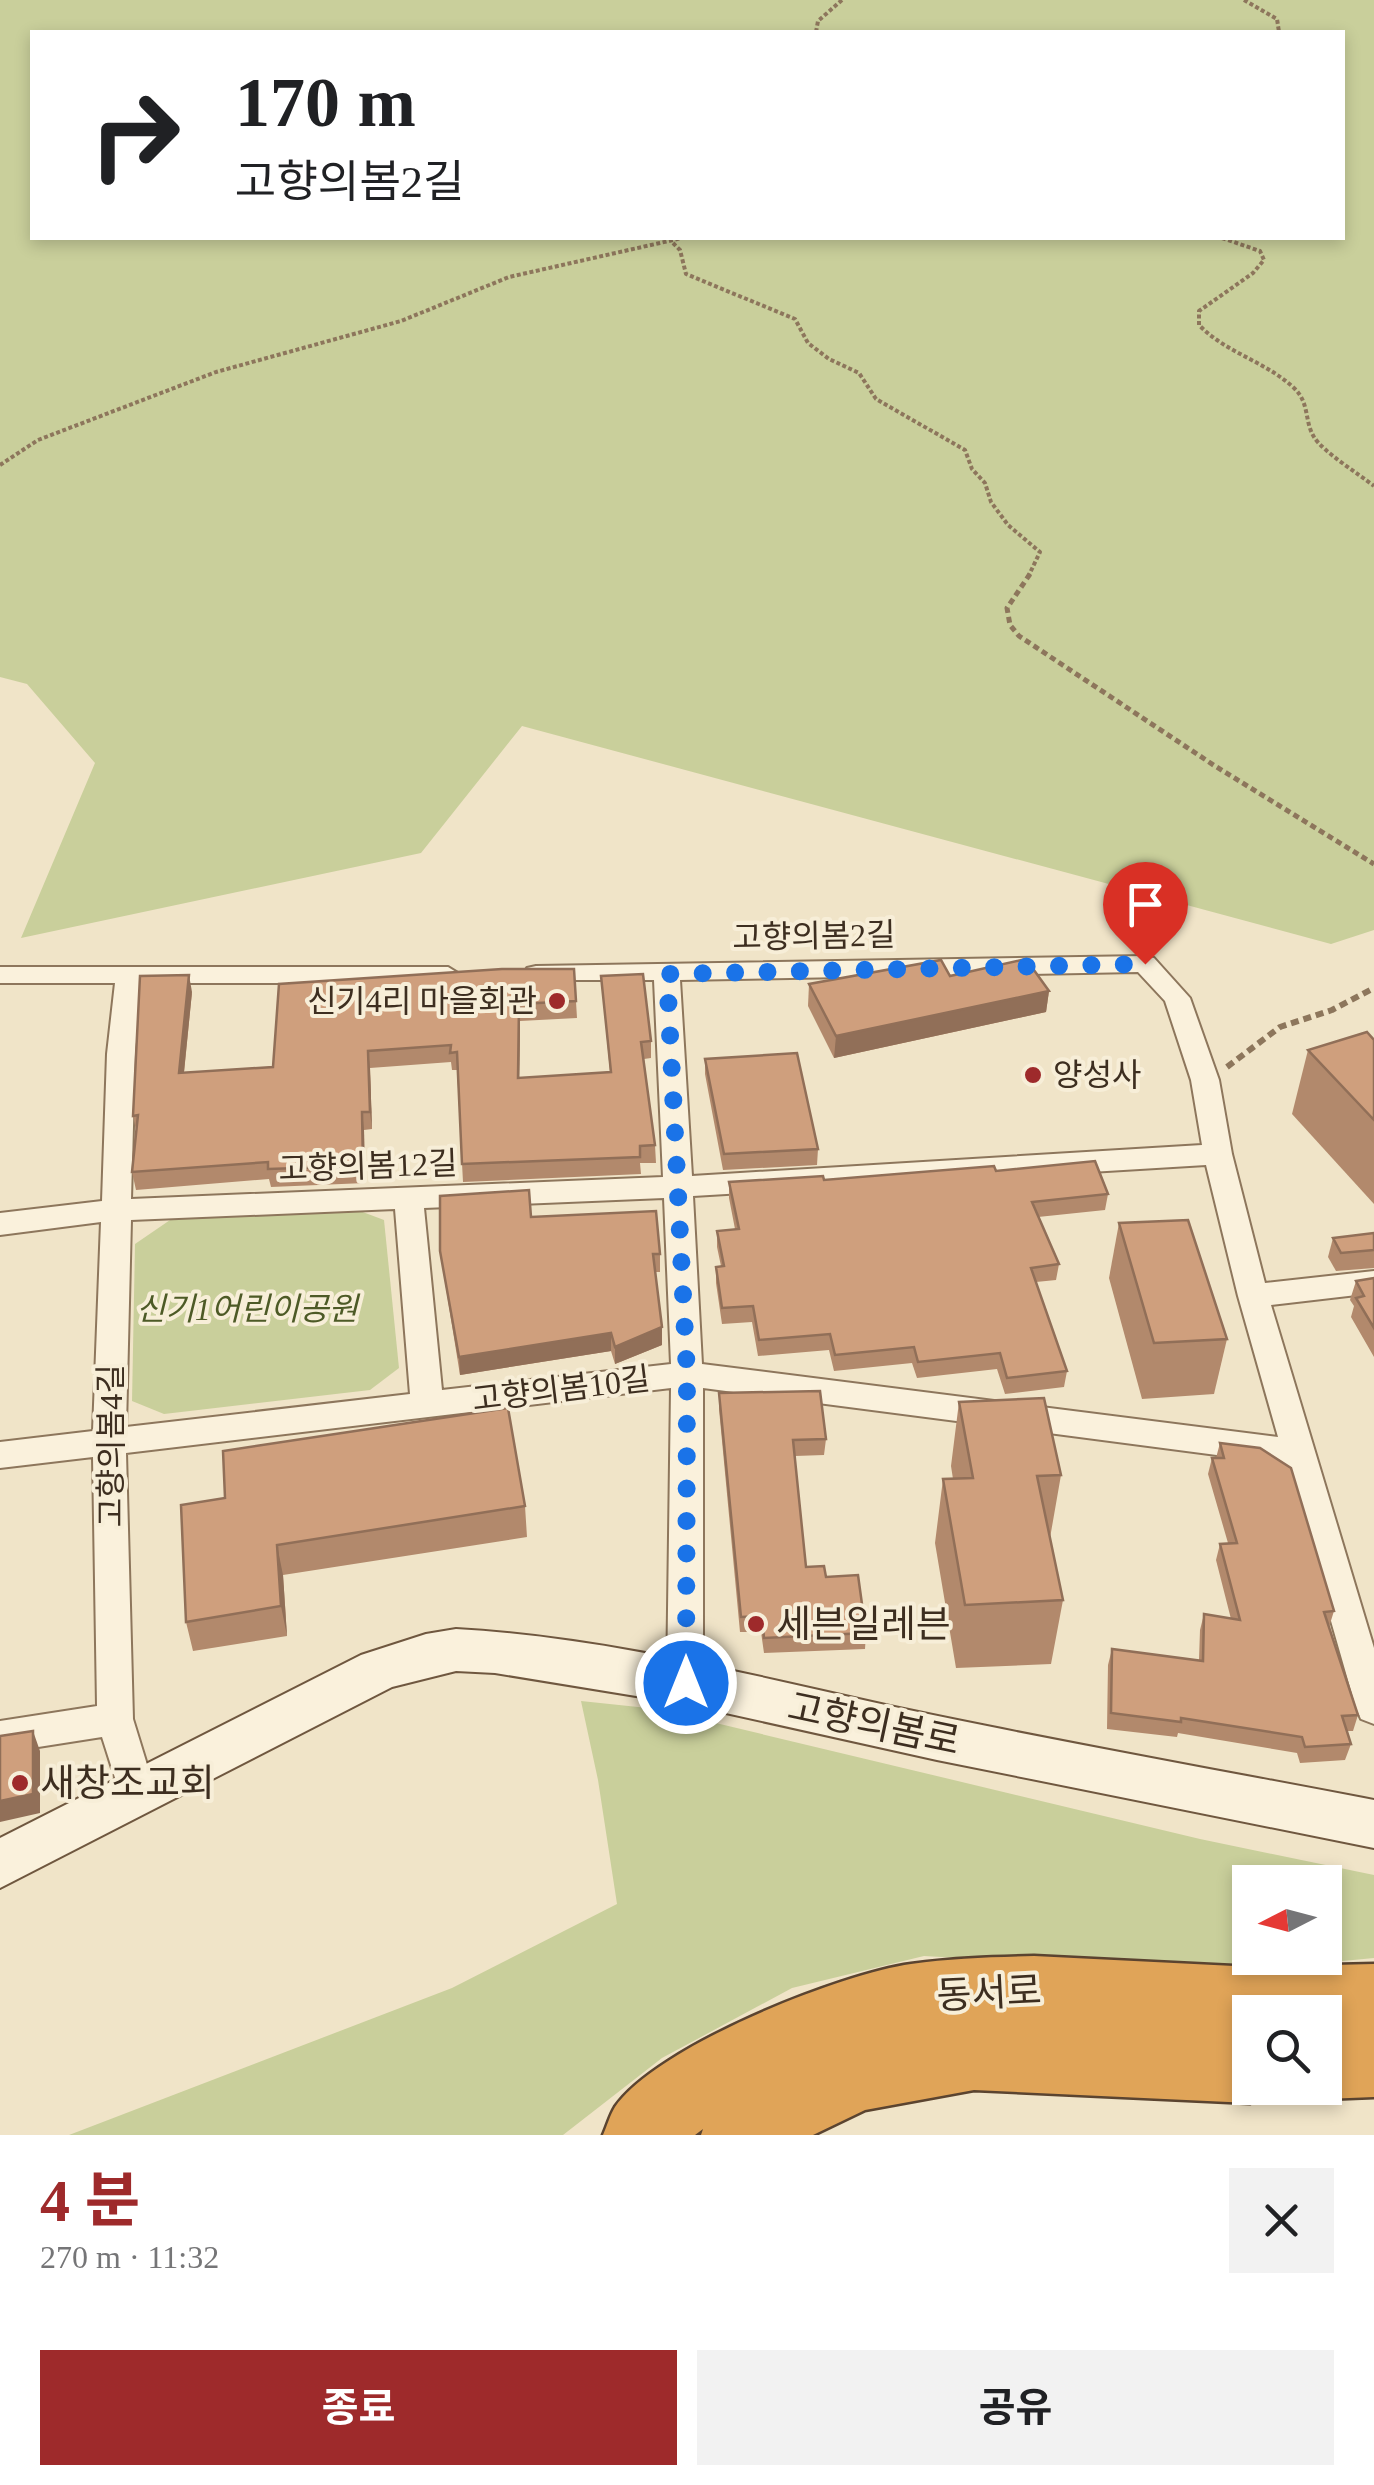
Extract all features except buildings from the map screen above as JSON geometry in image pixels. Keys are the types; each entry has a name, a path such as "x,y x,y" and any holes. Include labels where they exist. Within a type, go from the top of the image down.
{"highway":[{"name":"동서로","path":"641,2135 653,2119 737,2064 832,2016 939,1992 1044,1989 1240,2002 1374,1999"},
{"name":"동서로","path":"738,2135 764,2118 860,2074 974,2053 1232,2065"},
{"path":"1342,2061 1374,2060"}],"street":[{"name":"고향의봄2길","path":"507,974 1145,964 1177,998 1205,1080 1218,1154 1253,1296 1374,1708"},
{"path":"0,975 468,974"},
{"path":"667,974 687,1374 686,1683"},
{"name":"고향의봄4길","path":"128,976 121,1054 109,1440 115,1719 137,1794"},
{"name":"고향의봄12길","path":"0,1224 115,1210 678,1187 1218,1154"},
{"path":"409,1200 427,1404"},
{"path":"1253,1296 1374,1282"},
{"name":"고향의봄10길","path":"0,1455 687,1374 1299,1452"},
{"name":"고향의봄로","path":"0,1864 378,1670 426,1654 494,1652 686,1683 937,1738 1374,1824"},
{"path":"0,1738 115,1719"}],"path":[{"path":"816,30 818,21 842,0"},
{"path":"1244,0 1277,19 1279,30"},
{"path":"0,466 38,440 216,372 401,321 509,277 679,240"},
{"path":"1228,240 1260,251 1264,260 1261,268 1234,283 1199,311 1199,325 1217,344 1254,358 1295,389 1305,402 1314,438 1374,486"},
{"path":"673,244 680,250 686,274 795,319 808,343 829,359 859,373 876,399 965,450 972,469 985,482 991,502 1008,524 1040,552 1036,566 1007,608 1010,625 1019,636 1215,766 1374,864"},
{"path":"1205,1080 1280,1027 1332,1010 1374,988"}],"green space":[{"path":"0,0 1374,0 1374,930 1331,944 522,726 421,853 21,938 95,763 27,684 0,677"},
{"name":"신기1어린이공원","path":"352,1208 384,1220 399,1368 370,1390 164,1414 132,1401 135,1244 173,1218"},
{"path":"581,1701 657,1709 1200,1839 1326,1865 1232,1865 1232,1972 924,1956 792,1988 662,2058 563,2135 69,2135 452,1988 617,1904"},
{"path":"1342,1868 1374,1875 1374,1958 1342,1961"}],"place":[{"name":"신기4리 마을회관","path":"557,1001"},
{"name":"양성사","path":"1033,1075"},
{"name":"세븐일레븐","path":"756,1624"},
{"name":"새창조교회","path":"20,1783"}],"route":[{"path":"686,1683 687,1374 667,974 1145,964"}]}
